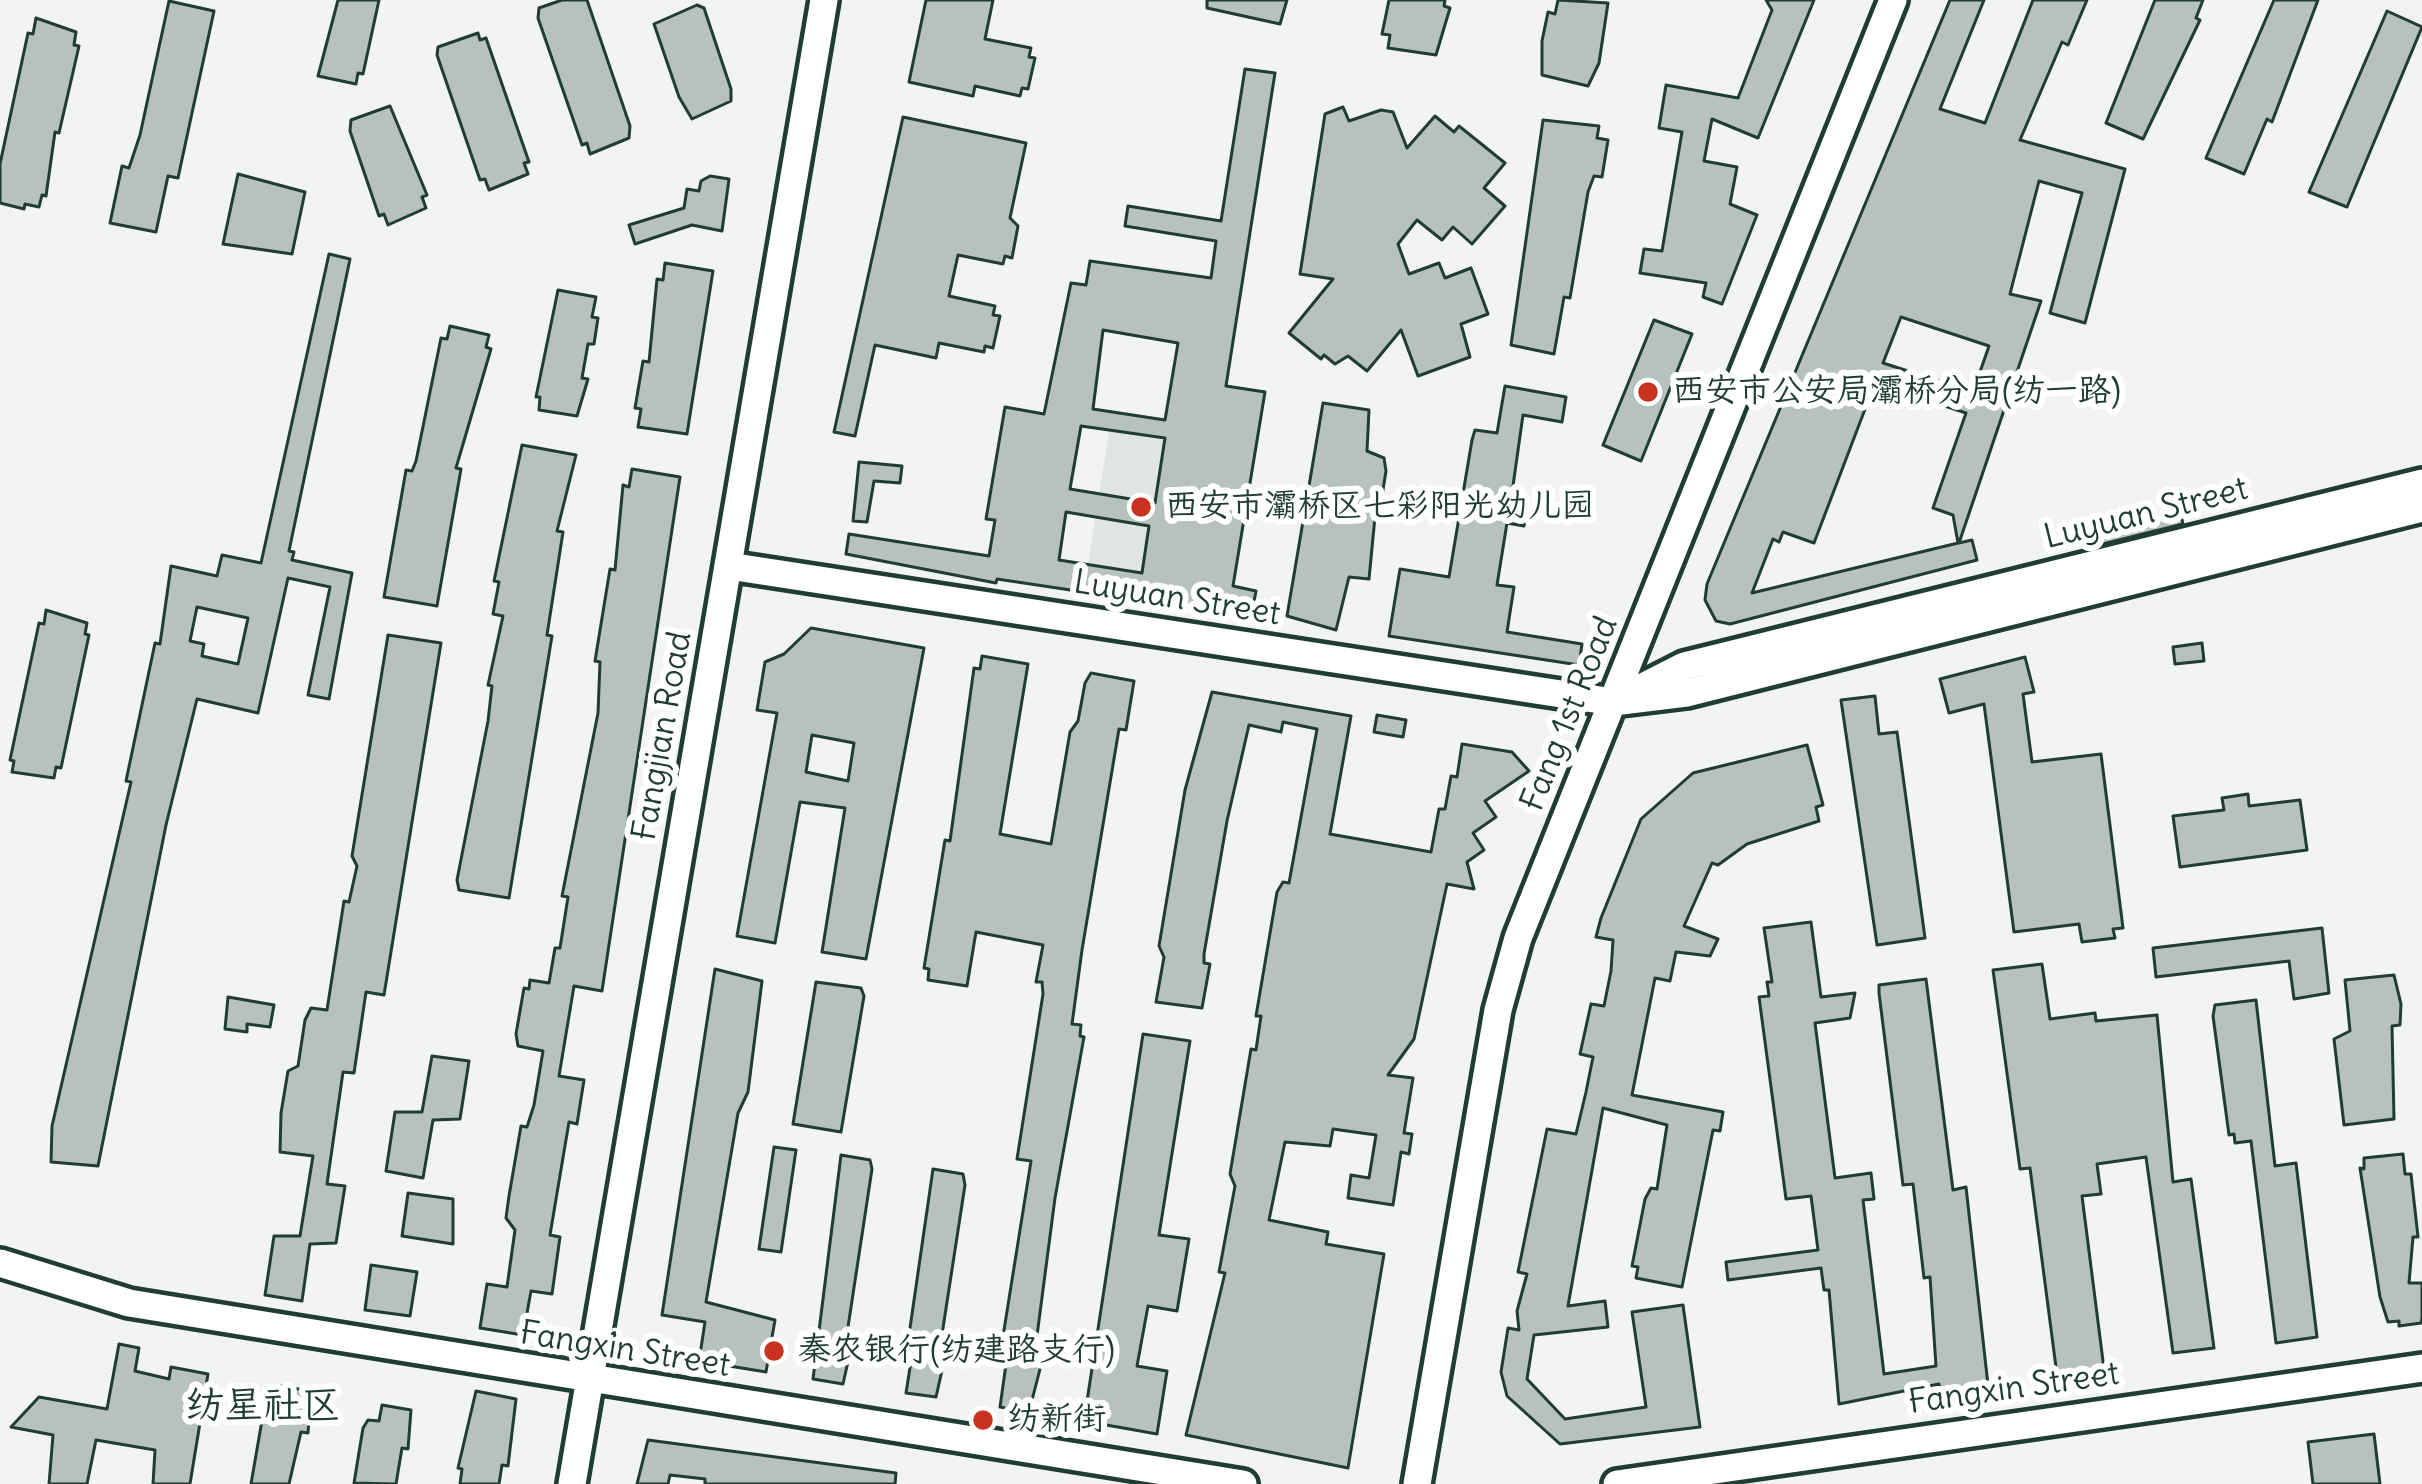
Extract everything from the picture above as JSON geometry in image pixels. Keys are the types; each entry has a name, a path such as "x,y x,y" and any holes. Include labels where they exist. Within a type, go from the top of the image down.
{"street":[{"name":"Fangjian Road","path":"572,1484 824,0"},
{"name":"Fang 1st Road","path":"1417,1484 1507,972 1893,0"},
{"name":"Luyuan Street","path":"1613,702 1684,666 2422,483"},
{"name":"Luyuan Street","path":"729,566 1613,702 1687,693 2422,508"},
{"name":"Fangxin Street","path":"0,1263 129,1303 589,1382 1243,1484"},
{"name":"Fangxin Street","path":"1617,1484 2422,1368"}],"shaded area":[{"name":"西安市灞桥区七彩阳光幼儿园","path":"1112,414 1199,431 1169,595 1085,582"}],"building":[{"path":"338,0 379,0 363,74 358,73 356,84 318,76"},
{"path":"562,0 587,0 630,126 629,138 590,154 587,143 582,145 538,18 539,8"},
{"path":"926,0 993,0 985,39 1031,48 1029,57 1035,58 1028,89 1022,88 1020,96 975,86 973,96 909,82"},
{"path":"1207,0 1287,0 1280,24 1207,8"},
{"path":"1389,0 1445,0 1444,6 1450,8 1436,55 1388,48 1390,35 1382,34"},
{"path":"1558,0 1608,3 1599,63 1588,86 1542,75 1548,12 1555,14"},
{"path":"1766,0 1814,0 1758,138 1712,119 1704,161 1737,167 1730,204 1757,215 1722,304 1703,297 1706,283 1640,273 1644,249 1662,251 1682,132 1659,128 1666,85 1738,98 1772,10"},
{"path":"1950,0 1984,0 1940,109 1985,123 2033,0 2087,0 2068,45 2062,42 2020,140 2125,169 2085,323 2050,313 2082,193 2039,181 2010,294 2041,301 1959,543 1972,540 1977,560 1730,624 1716,621 1705,600 1707,584","holes":["1901,317 1989,346 1973,392 1883,363","1875,383 1966,413 1933,508 1953,515 1958,543 1752,593 1773,539 1779,542 1783,532 1814,543"]},
{"path":"2155,0 2203,0 2196,18 2200,20 2143,139 2106,123"},
{"path":"2274,0 2318,0 2272,122 2267,119 2244,174 2206,158"},
{"path":"169,1 214,11 178,178 168,176 156,232 110,223 122,166 129,168 140,135"},
{"path":"697,5 704,8 731,101 692,119 679,97 654,24"},
{"path":"2387,11 2422,27 2347,207 2309,192"},
{"path":"36,18 76,32 74,45 79,46 59,133 55,132 46,196 42,195 39,207 25,204 24,209 0,203 0,164 28,33 33,34"},
{"path":"478,33 480,40 486,38 529,162 524,163 528,174 489,190 485,179 480,180 437,55 438,47"},
{"path":"1245,69 1275,73 1226,386 1265,392 1233,586 1256,591 1251,617 997,579 996,583 846,554 849,534 989,556 995,520 986,519 1005,407 1044,414 1071,283 1086,285 1090,261 1211,278 1216,241 1125,226 1128,206 1221,221","holes":["1103,330 1178,343 1165,420 1093,409","1081,426 1165,438 1155,503 1070,489","1066,512 1149,526 1142,573 1059,560"]},
{"path":"390,106 427,195 422,197 426,208 388,225 384,214 379,216 350,131 351,120"},
{"path":"1343,107 1349,121 1381,110 1393,112 1407,148 1435,116 1454,132 1459,126 1505,163 1484,188 1505,206 1472,244 1453,227 1442,240 1417,220 1398,244 1409,274 1439,263 1445,278 1471,268 1488,314 1461,324 1470,357 1418,376 1401,330 1367,371 1348,356 1335,364 1324,355 1321,359 1289,333 1333,279 1300,274 1325,114"},
{"path":"903,117 1026,143 1010,218 1018,226 1012,258 1005,256 1003,264 958,255 949,296 995,306 993,315 1000,316 993,348 985,346 984,352 939,343 936,358 875,345 855,436 834,432"},
{"path":"1543,120 1599,126 1597,138 1608,140 1602,177 1594,176 1588,192 1570,298 1564,297 1554,354 1511,345"},
{"path":"238,174 305,192 292,254 223,244"},
{"path":"710,176 729,179 722,231 692,225 635,244 629,225 684,208 687,189 699,191 701,181"},
{"path":"329,254 350,259 289,551 294,552 292,560 352,573 329,699 308,695 330,587 288,578 258,713 197,699 166,825 98,1166 51,1162 52,1126 131,782 126,781 155,643 160,644 171,566 217,576 222,555 261,563","holes":["197,607 248,618 238,664 202,656 204,644 190,641"]},
{"path":"665,263 713,271 687,434 638,427 641,409 635,408 643,361 649,362 657,279 663,280"},
{"path":"558,290 596,297 594,344 588,344 582,378 588,379 577,416 539,410 540,397 536,397"},
{"path":"1654,320 1692,334 1641,461 1603,445"},
{"path":"450,326 489,335 486,347 491,349 456,468 461,469 437,606 384,597 406,470 412,471 416,461 441,338 447,339"},
{"path":"1505,386 1566,397 1562,422 1523,415 1511,500 1528,502 1524,526 1507,523 1497,585 1514,587 1507,632 1582,644 1579,665 1389,636 1400,569 1449,577 1472,440 1475,430 1497,433"},
{"path":"1323,403 1369,410 1367,451 1384,458 1386,471 1382,496 1377,496 1369,579 1349,577 1336,630 1287,616"},
{"path":"522,445 576,455 557,531 563,532 547,635 552,636 509,898 459,890 457,880 503,616 493,614 499,582 494,581"},
{"path":"859,462 902,466 900,483 874,481 867,522 853,521"},
{"path":"632,469 680,477 602,991 574,986 559,1076 584,1080 577,1124 569,1122 550,1235 560,1237 552,1294 531,1291 523,1335 480,1328 487,1284 507,1287 515,1230 506,1218 509,1196 521,1126 527,1127 534,1105 543,1051 518,1046 516,1034 524,988 529,989 530,980 549,983 555,948 560,948 568,897 562,896 598,713 600,662 595,661 610,569 615,570 623,485 629,487"},
{"path":"2180,511 2183,524 2087,548 2084,534"},
{"path":"46,610 87,623 85,634 89,635 61,768 56,767 54,778 12,772 14,761 10,760 39,623 44,624"},
{"path":"811,628 924,648 866,959 822,952 845,808 800,802 775,943 737,936 777,713 757,710 765,662 784,654","holes":["812,735 854,743 848,781 806,772"]},
{"path":"388,635 441,643 384,995 366,992 354,1073 343,1072 327,1184 345,1186 336,1243 310,1244 302,1301 265,1295 274,1236 300,1236 313,1156 280,1152 281,1113 288,1071 298,1066 305,1020 311,1008 327,1010 344,901 349,902 357,866 352,856"},
{"path":"2202,643 2204,661 2175,664 2173,647"},
{"path":"982,656 1028,664 1000,834 1051,844 1070,732 1078,721 1085,683 1091,673 1134,681 1126,730 1119,729 1082,950 1072,1024 1081,1025 1080,1036 1084,1037 1055,1198 1035,1351 1040,1369 1029,1412 1000,1407 1008,1350 1001,1349 1031,1161 1017,1159 1043,994 1042,982 1036,982 1043,945 976,932 967,986 928,980 929,969 924,968 945,840 950,841 974,668 980,669"},
{"path":"2025,657 2034,692 2023,694 2032,762 2101,754 2123,928 2113,929 2115,938 2082,942 2079,924 2014,932 1984,704 1949,713 1940,679"},
{"path":"1212,692 1351,716 1330,834 1431,852 1439,809 1445,809 1451,776 1457,777 1462,744 1512,752 1529,771 1485,801 1496,817 1473,833 1484,850 1467,862 1474,889 1447,884 1414,1039 1388,1075 1413,1078 1404,1133 1412,1134 1409,1154 1401,1152 1393,1205 1348,1198 1351,1175 1369,1178 1376,1135 1333,1129 1330,1146 1285,1142 1269,1220 1328,1232 1326,1244 1384,1254 1348,1468 1186,1435 1225,1273 1219,1272 1235,1186 1230,1174 1251,1049 1256,1050 1261,1016 1256,1016 1277,892 1283,882 1289,883 1317,729 1283,722 1281,732 1249,725 1204,954 1204,963 1210,964 1202,1008 1156,1002 1164,957 1159,946 1185,790"},
{"path":"1875,696 1879,734 1897,732 1925,938 1877,945 1841,700"},
{"path":"1377,715 1406,720 1403,737 1374,732"},
{"path":"1807,745 1823,805 1816,807 1819,821 1747,844 1718,865 1712,863 1684,926 1718,939 1710,956 1676,952 1670,981 1655,978 1632,1095 1723,1112 1720,1131 1713,1130 1682,1287 1636,1278 1638,1267 1632,1266 1645,1199 1651,1188 1657,1189 1667,1125 1603,1108 1568,1306 1605,1301 1608,1327 1534,1335 1527,1379 1565,1419 1646,1407 1632,1312 1683,1305 1700,1427 1560,1444 1507,1396 1501,1372 1508,1328 1519,1330 1517,1311 1527,1274 1518,1272 1547,1129 1576,1134 1586,1092 1593,1057 1580,1054 1591,1004 1604,1006 1611,971 1613,940 1596,937 1601,918 1641,819 1693,773"},
{"path":"2248,794 2249,806 2300,800 2307,850 2180,867 2173,816 2224,810 2222,798"},
{"path":"1811,922 1821,997 1855,993 1850,1018 1815,1023 1835,1178 1871,1173 1874,1199 1863,1200 1884,1374 1936,1366 1930,1277 1924,1278 1913,1184 1903,1185 1879,993 1879,985 1926,979 1953,1190 1966,1187 1988,1385 1940,1390 1939,1384 1839,1404 1829,1290 1824,1290 1821,1268 1728,1280 1726,1262 1818,1250 1811,1196 1786,1199 1759,997 1769,996 1767,982 1772,982 1764,928"},
{"path":"2322,928 2329,993 2294,999 2289,961 2156,977 2153,948"},
{"path":"2042,964 2050,1019 2095,1013 2096,1021 2157,1015 2173,1182 2191,1179 2214,1348 2173,1353 2146,1157 2097,1164 2101,1194 2082,1196 2104,1369 2057,1375 2030,1168 2020,1169 1993,970"},
{"path":"715,969 762,981 748,1092 738,1113 706,1302 775,1320 766,1372 699,1361 705,1322 662,1315"},
{"path":"2394,975 2401,1004 2400,1025 2392,1026 2394,1119 2344,1125 2334,1039 2350,1031 2345,980"},
{"path":"816,982 861,988 864,996 841,1132 793,1124"},
{"path":"228,997 274,1005 270,1027 247,1024 247,1032 225,1029"},
{"path":"2256,1000 2275,1166 2296,1163 2317,1337 2276,1343 2251,1141 2235,1143 2234,1134 2229,1135 2213,1016 2215,1005"},
{"path":"1143,1034 1190,1041 1159,1235 1189,1239 1177,1311 1148,1306 1137,1366 1167,1371 1157,1434 1084,1421"},
{"path":"432,1056 469,1061 460,1119 433,1120 423,1178 386,1171 395,1112 422,1112"},
{"path":"774,1147 796,1150 781,1252 759,1249"},
{"path":"2403,1154 2405,1174 2411,1174 2418,1237 2413,1237 2409,1283 2422,1283 2422,1318 2421,1323 2399,1326 2399,1321 2388,1322 2380,1297 2360,1168 2364,1169 2364,1158"},
{"path":"841,1155 870,1160 872,1169 848,1327 853,1339 843,1384 813,1379"},
{"path":"933,1169 963,1174 965,1185 941,1341 946,1353 936,1397 906,1393 915,1336 909,1335"},
{"path":"408,1193 453,1199 453,1244 402,1236"},
{"path":"371,1265 417,1272 410,1316 365,1310"},
{"path":"119,1344 139,1348 135,1371 169,1379 171,1367 208,1374 190,1484 153,1484 155,1450 96,1440 87,1484 49,1484 53,1435 11,1427 39,1397 107,1409"},
{"path":"280,1386 311,1391 308,1433 301,1432 289,1484 251,1484 265,1403 280,1406"},
{"path":"476,1391 516,1399 508,1466 502,1465 499,1484 460,1484 462,1469 458,1468"},
{"path":"382,1405 411,1410 408,1449 402,1448 396,1484 354,1483 363,1428 368,1420 379,1421"},
{"path":"2374,1434 2380,1484 2313,1484 2308,1442"},
{"path":"648,1440 896,1473 895,1484 705,1484 705,1479 670,1475 668,1484 637,1484"}],"place":[{"name":"西安市公安局灞桥分局(纺一路)","path":"1648,392"},
{"name":"西安市灞桥区七彩阳光幼儿园","path":"1141,507"},
{"name":"秦农银行(纺建路支行)","path":"774,1351"},
{"name":"纺新街","path":"983,1420"}],"district":[{"name":"纺星社区","path":"263,1407"}]}
